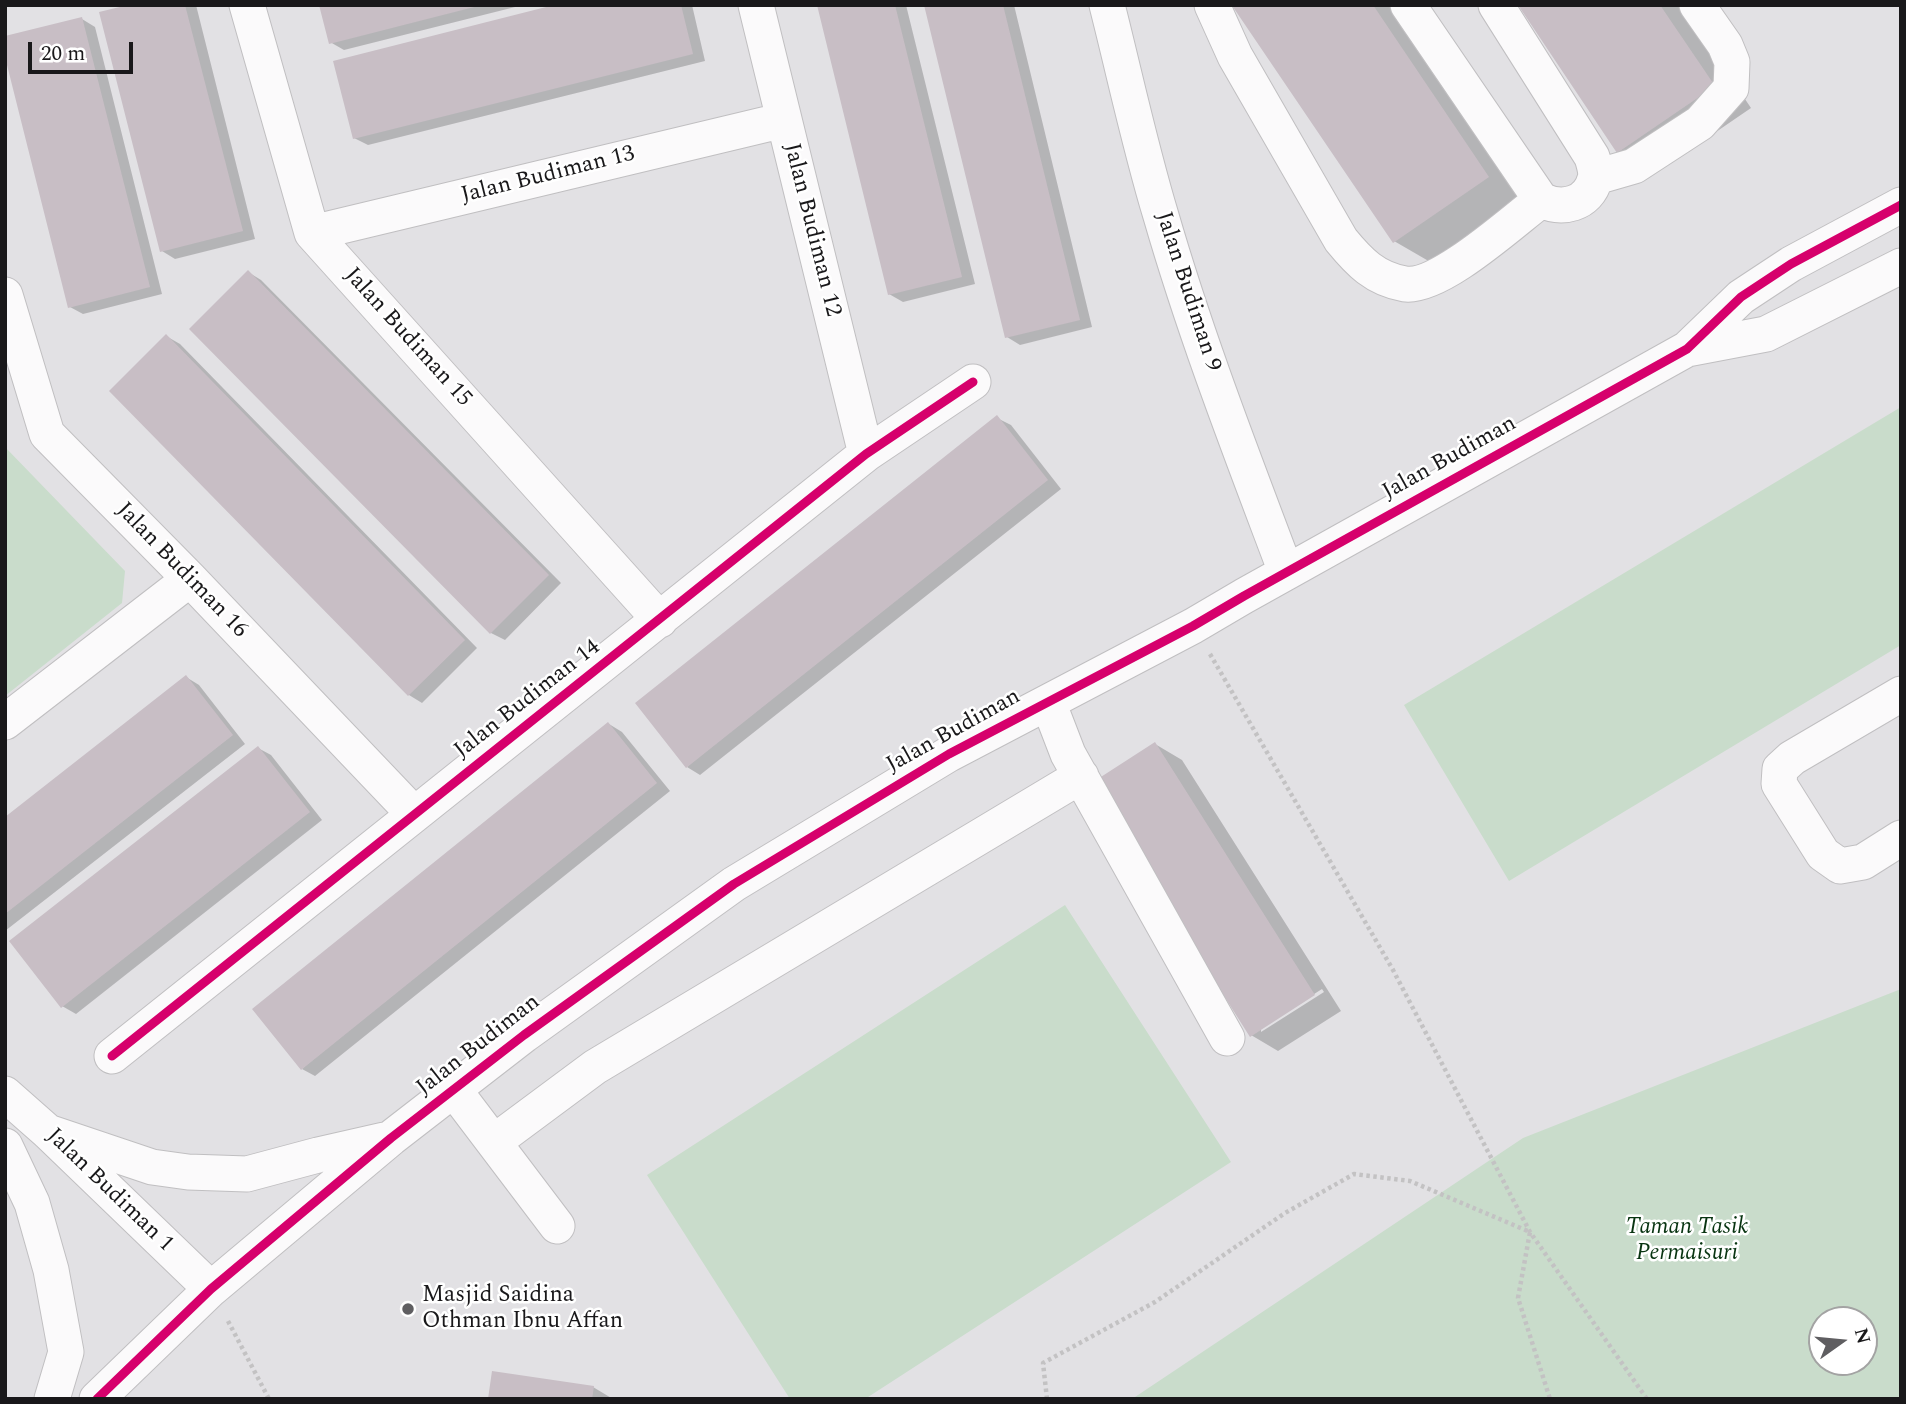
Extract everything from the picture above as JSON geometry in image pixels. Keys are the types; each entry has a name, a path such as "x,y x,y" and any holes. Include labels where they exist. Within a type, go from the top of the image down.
{"street":[{"name":"Jalan Budiman 15","path":"247,5 312,233 660,620"},
{"name":"Jalan Budiman 12","path":"755,5 866,454"},
{"name":"Jalan Budiman 9","path":"1107,5 1160,215 1235,435 1286,572"},
{"path":"1212,5 1235,56 1340,240 1359,263 1382,277 1408,285 1428,280 1454,268 1541,200"},
{"path":"1408,5 1541,200 1554,206 1574,203 1588,195 1596,177 1592,157 1496,5"},
{"path":"1596,177 1634,166 1700,123 1731,88 1732,62 1725,45 1697,5"},
{"name":"Jalan Budiman 13","path":"312,233 784,120"},
{"name":"Jalan Budiman","path":"97,1399 211,1289 391,1138 524,1035 734,884 949,754 1194,626 1686,349 1741,297 1791,264 1901,205"},
{"name":"Jalan Budiman","path":"1686,349 1766,334 1895,272"},
{"name":"Jalan Budiman 16","path":"5,295 47,435 190,579 414,814"},
{"name":"Jalan Budiman 14","path":"113,1056 866,454 973,382"},
{"path":"5,722 190,579"},
{"path":"1901,694 1792,758 1780,769 1779,784 1823,854 1840,866 1863,862 1901,838"},
{"path":"1048,702 1068,754 1227,1038"},
{"path":"494,1142 595,1068 1081,776"},
{"path":"454,1090 557,1226"},
{"name":"Jalan Budiman 1","path":"5,1094 211,1289"},
{"path":"48,1132 152,1167 188,1172 247,1174 391,1138"},
{"path":"5,1146 32,1203 51,1270 66,1352 52,1399"}],"path":[{"path":"1194,626 1393,970 1530,1232 1647,1399"},
{"path":"1047,1399 1043,1363 1155,1302 1285,1213 1354,1174 1410,1181 1530,1232"},
{"path":"1530,1232 1518,1298 1550,1399"},
{"path":"211,1289 269,1399"}],"green space":[{"path":"1901,407 1901,645 1509,881 1404,705"},
{"path":"5,447 125,571 122,603 5,696"},
{"path":"1065,905 1231,1162 865,1399 790,1399 647,1175"},
{"name":"Taman Tasik Permaisuri","path":"1901,989 1901,1399 1132,1399 1523,1138"}],"building":[{"path":"128,5 185,5 243,231 160,252 99,12"},
{"path":"319,5 478,5 478,6 329,44"},
{"path":"554,5 681,5 693,54 353,139 333,61"},
{"path":"817,5 895,5 962,277 888,295"},
{"path":"924,5 1003,5 1080,320 1005,338"},
{"path":"1373,5 1489,177 1393,243 1233,7"},
{"path":"1518,5 1660,5 1715,86 1617,153"},
{"path":"82,17 150,287 68,308 5,57 5,36"},
{"path":"248,270 549,575 490,634 189,329"},
{"path":"166,334 465,640 408,696 109,391"},
{"path":"997,415 1048,480 686,768 635,703"},
{"path":"186,675 233,735 5,914 5,817"},
{"path":"608,722 657,783 301,1070 252,1009"},
{"path":"1155,742 1315,995 1250,1037 1090,784"},
{"path":"258,746 310,812 61,1008 9,941"},
{"path":"492,1371 594,1386 592,1399 488,1399"}],"cycle path":[{"path":"97,1399 211,1289 391,1138 524,1035 734,884 949,754 1193,626 1687,349 1741,297 1791,264 1901,205"},
{"path":"112,1056 866,454 973,382"}],"place":[{"name":"Masjid Saidina Othman Ibnu Affan","path":"408,1309"}]}
